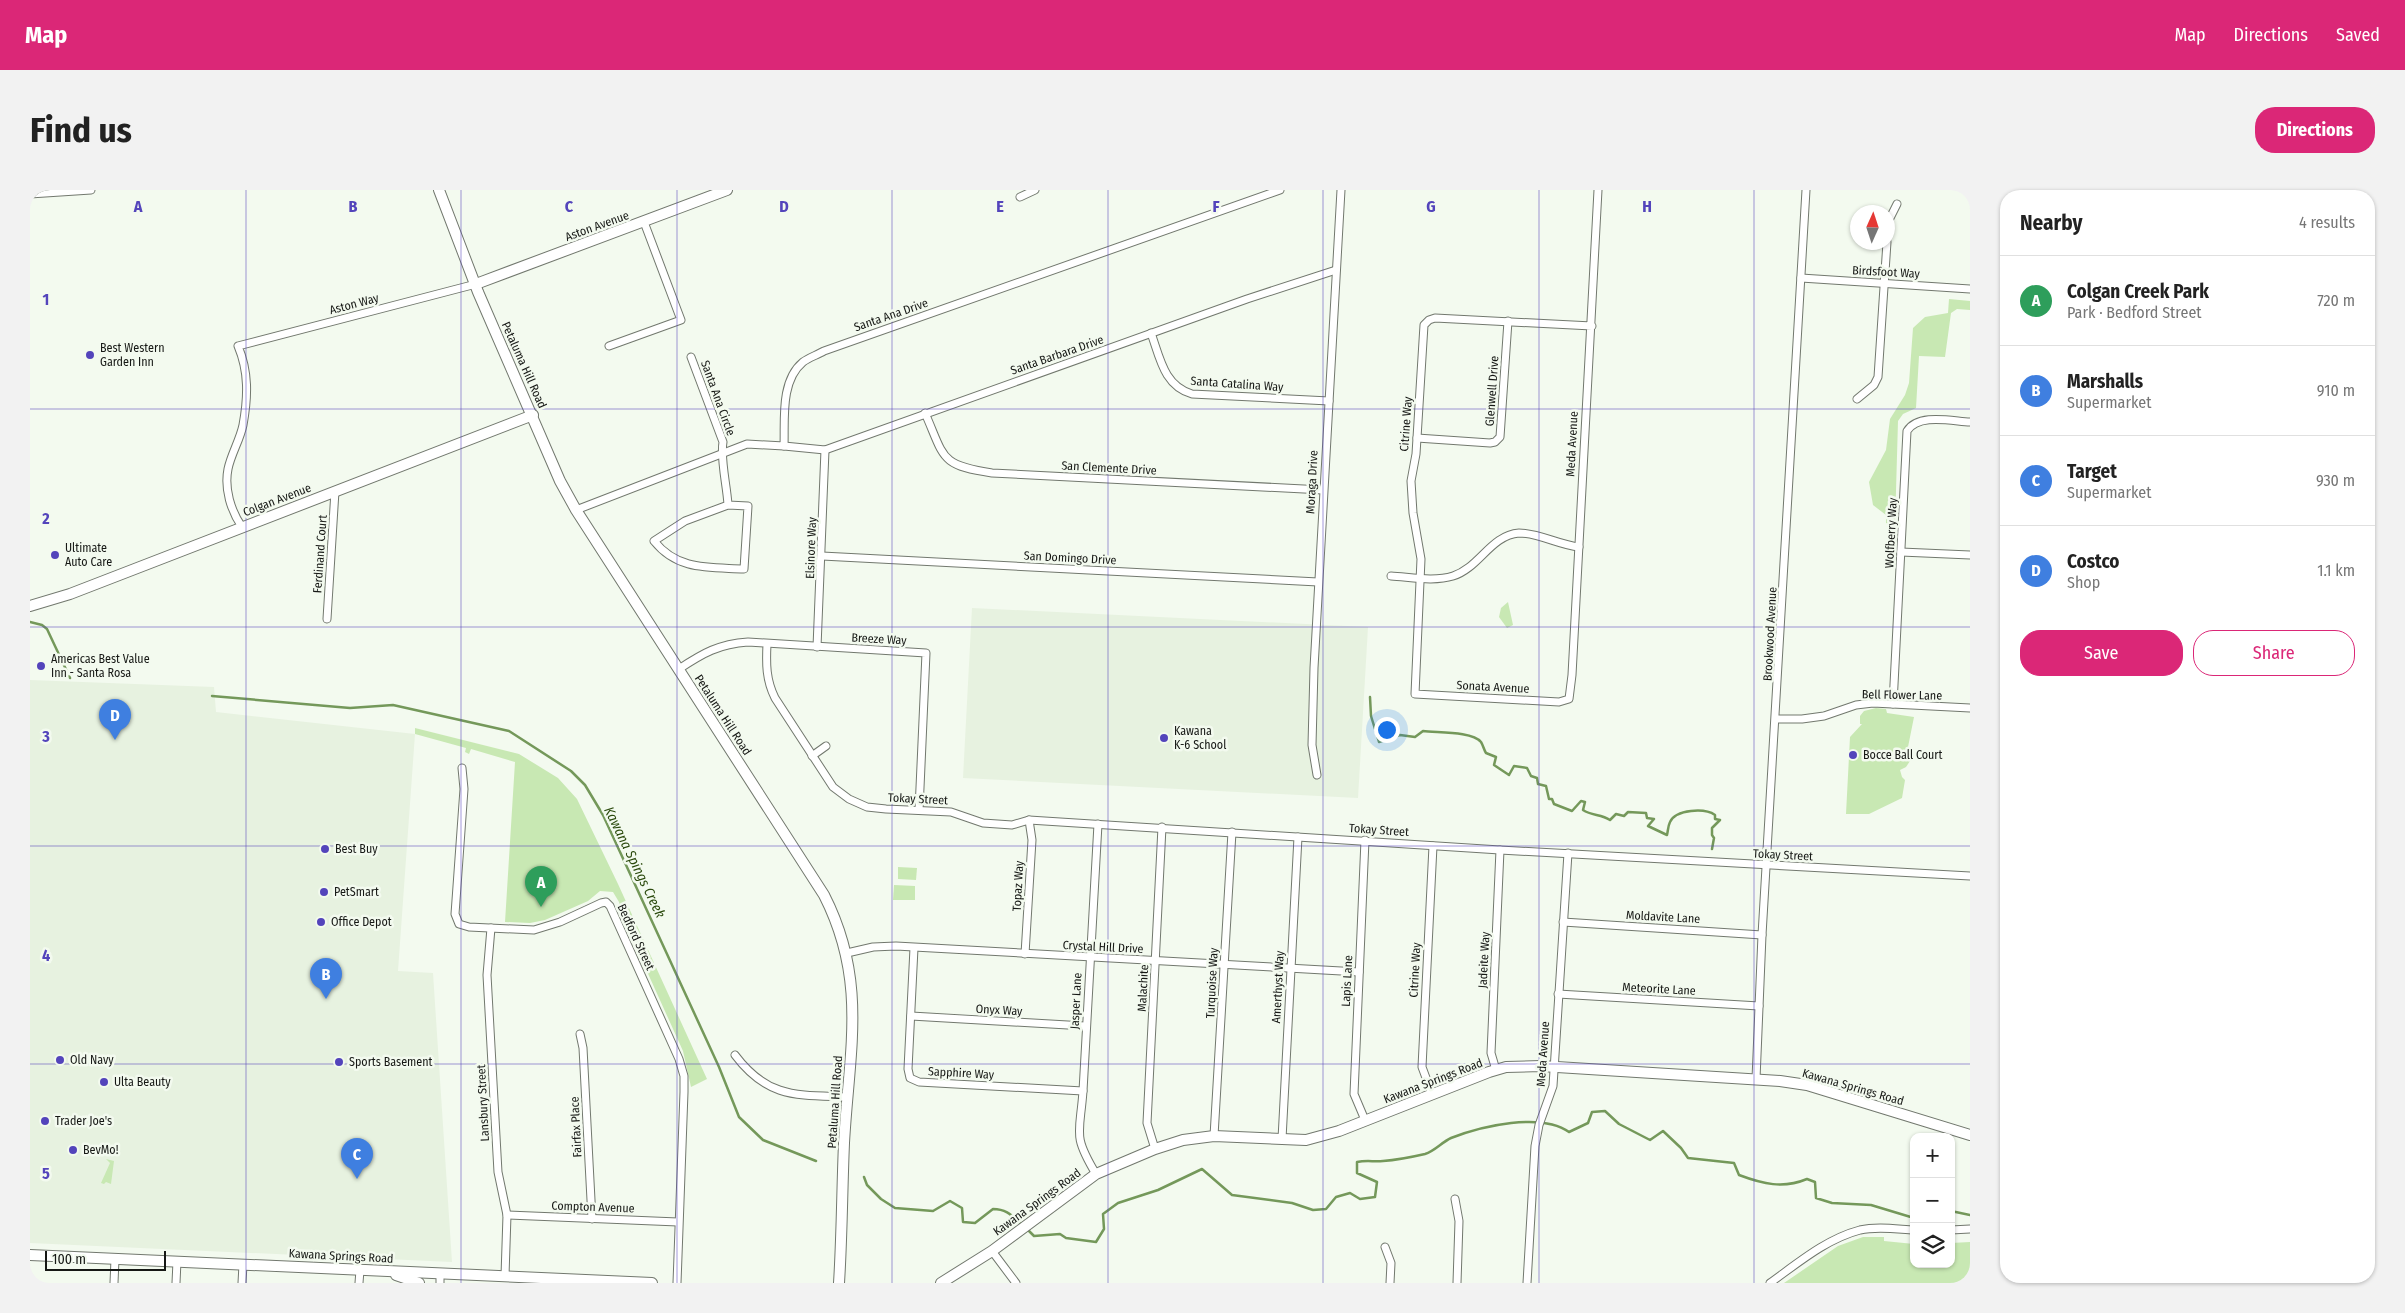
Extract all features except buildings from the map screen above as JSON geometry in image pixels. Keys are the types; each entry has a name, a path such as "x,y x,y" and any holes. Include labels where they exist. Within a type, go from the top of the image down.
{"street":[{"path":"30,194 91,190"},
{"name":"Petaluma Hill Road","path":"439,190 476,284 533,415 550,462 576,510 824,895 840,931 847,953 851,978 853,1016 847,1097 839,1283"},
{"name":"Aston Avenue","path":"476,284 727,190"},
{"path":"1020,197 1035,190"},
{"name":"Santa Ana Drive","path":"784,446 786,396 791,377 802,362 824,351 1280,190"},
{"name":"Moraga Drive","path":"1317,775 1313,760 1312,731 1318,582 1341,190"},
{"name":"Meda Avenue","path":"1569,699 1579,547 1581,476 1592,326 1598,190"},
{"name":"Brookwood Avenue","path":"1756,1079 1762,935 1768,865 1806,190"},
{"path":"1895,208 1897,204"},
{"path":"609,346 681,320 644,222"},
{"path":"1857,399 1874,385 1878,377 1886,250"},
{"name":"Santa Barbara Drive","path":"784,446 826,450 925,413 1336,270"},
{"name":"Birdsfoot Way","path":"1801,278 1970,289"},
{"name":"Aston Way","path":"242,527 234,515 230,504 228,479 228,470 243,427 246,402 245,363 238,346 476,284"},
{"name":"Citrine Way","path":"1415,694 1420,548 1413,513 1411,481 1417,438 1424,326 1429,320 1436,318 1592,326"},
{"name":"Glenwell Drive","path":"1417,438 1496,442 1500,436 1508,321"},
{"name":"Santa Catalina Way","path":"1151,334 1166,373 1172,384 1181,391 1192,394 1329,401"},
{"name":"Santa Ana Circle","path":"691,357 723,442 721,454 726,474 728,505"},
{"name":"San Clemente Drive","path":"925,413 941,453 953,465 972,470 992,473 1323,490"},
{"name":"Colgan Avenue","path":"30,606 70,594 533,415"},
{"name":"Wolfberry Way","path":"1893,704 1907,431 1912,424 1920,420 1970,422"},
{"path":"576,510 748,444 784,446"},
{"name":"Elsinore Way","path":"817,647 826,450"},
{"name":"Ferdinand Court","path":"327,619 335,491"},
{"path":"728,505 748,506 744,569 699,566 680,562 663,553 654,541 685,520 728,505"},
{"path":"1391,576 1420,578 1452,576 1473,565 1492,545 1518,533 1530,534 1563,545 1579,547"},
{"path":"1901,552 1970,555"},
{"name":"San Domingo Drive","path":"822,556 1318,582"},
{"name":"Breeze Way","path":"679,669 713,648 731,643 926,653 919,810"},
{"name":"Tokay Street","path":"767,644 766,673 769,687 833,787 867,807 952,812 983,823 1012,825 1029,820 1162,827 1433,846 1970,876"},
{"name":"Sonata Avenue","path":"1415,694 1559,702 1569,699"},
{"name":"Bell Flower Lane","path":"1776,719 1802,719 1824,716 1856,705 1893,704 1970,708"},
{"path":"812,756 826,746"},
{"name":"Bedford Street","path":"462,768 464,789 455,914 459,924 469,927 534,930 560,922 601,902 606,902 610,906 679,1059 684,1076 677,1283"},
{"name":"Topaz Way","path":"1025,954 1032,840 1029,820"},
{"name":"Jasper Lane","path":"1096,1174 1078,1139 1083,1090 1098,824"},
{"name":"Malachite","path":"1155,1149 1147,1123 1162,827"},
{"name":"Turquoise Way","path":"1214,1136 1232,832"},
{"name":"Amerthyst Way","path":"1282,1139 1298,837"},
{"name":"Lapis Lane","path":"1365,1120 1354,1094 1366,840"},
{"name":"Citrine Way","path":"1432,1094 1422,1067 1433,846"},
{"name":"Jadeite Way","path":"1496,1070 1491,1053 1500,850"},
{"name":"Meda Avenue","path":"1527,1283 1537,1137 1553,1086 1568,853"},
{"name":"Moldavite Lane","path":"1563,922 1762,935"},
{"name":"Lansbury Street","path":"491,928 487,975 498,1172 506,1215 505,1276"},
{"name":"Crystal Hill Drive","path":"847,953 873,946 1359,972"},
{"name":"Sapphire Way","path":"914,948 908,1069 910,1078 914,1081 1083,1090"},
{"name":"Meteorite Lane","path":"1558,994 1759,1006"},
{"name":"Onyx Way","path":"911,1016 1086,1026"},
{"name":"Fairfax Place","path":"580,1034 583,1048 592,1219"},
{"path":"735,1055 746,1070 772,1089 788,1093 847,1097"},
{"name":"Kawana Springs Road","path":"942,1283 992,1251 1096,1174 1155,1149 1183,1140 1214,1136 1306,1140 1365,1120 1496,1070 1522,1066 1756,1079 1807,1085 1970,1135"},
{"path":"1455,1199 1459,1222 1457,1283"},
{"name":"Compton Avenue","path":"506,1215 678,1222"},
{"path":"1770,1283 1827,1243 1860,1230 1884,1228 1910,1230"},
{"path":"1955,1230 1970,1229"},
{"path":"1385,1247 1391,1263 1390,1283"},
{"path":"992,1251 1016,1283"},
{"name":"Kawana Springs Road","path":"30,1255 386,1271 440,1278 505,1276 652,1283"},
{"path":"114,1283 115,1259"},
{"path":"176,1283 177,1261"},
{"path":"242,1283 243,1264"},
{"path":"359,1283 360,1270"},
{"path":"386,1271 419,1283"}],"shaded area":[{"name":"Kawana K-6 School","path":"972,608 1368,627 1358,798 963,778"},
{"path":"30,680 214,687 216,712 415,734 398,971 433,973 452,1262 30,1243"}],"green space":[{"path":"1949,299 1970,301 1970,310 1957,309 1951,313 1945,357 1919,356 1916,408 1903,414 1898,421 1895,526 1886,523 1886,515 1873,505 1869,482 1886,450 1890,419 1905,395 1909,383 1913,328 1925,317 1948,313"},
{"path":"1508,602 1513,625 1507,628 1499,617 1501,608"},
{"path":"1876,708 1886,709 1887,713 1914,717 1907,752 1910,761 1906,767 1900,770 1905,780 1902,798 1869,814 1846,814 1850,737 1862,724 1860,724 1860,716 1864,711"},
{"path":"415,728 519,754 558,778 577,799 707,1079 691,1087 683,1051 621,914 619,902 613,892 600,891 588,901 545,920 530,923 505,922 515,762 471,749 469,754 465,752 466,748 415,734"},
{"path":"898,867 917,868 916,880 898,879"},
{"path":"894,885 915,886 915,900 893,900"},
{"path":"106,1159 114,1161 111,1184 101,1183 110,1163"},
{"path":"1863,1237 1884,1237 1884,1241 1910,1244 1910,1268 1955,1268 1955,1243 1970,1242 1970,1283 1784,1283 1838,1246"}],"waterway":[{"name":"Kawana Spings Creek","path":"30,622 42,625 47,629 70,678"},
{"name":"Kawana Spings Creek","path":"212,696 350,708 393,705 509,731 571,771 585,785 603,815 719,1067 739,1117 763,1140 816,1161"},
{"path":"1370,697 1371,716 1379,742 1400,735 1415,737 1423,731 1470,736 1481,742 1486,753 1496,757 1494,765 1509,775 1514,766 1527,768 1531,776 1537,778 1538,784 1546,786 1549,799 1552,799 1554,804 1572,811 1581,801 1585,802 1583,810 1610,820 1616,814 1624,816 1628,812 1646,813 1647,818 1654,819 1648,826 1667,835 1670,822 1678,814 1691,811 1705,811 1715,815 1715,819 1720,820 1712,828 1714,838 1712,849"},
{"name":"Kawana Spings Creek","path":"1026,1228 1034,1236 1060,1234 1066,1238 1096,1242 1104,1229 1103,1214 1118,1203 1158,1190 1202,1169 1232,1195 1292,1203 1313,1210 1326,1209 1336,1197 1350,1193 1360,1199 1375,1197 1377,1182 1357,1173 1357,1162 1394,1160 1425,1154 1451,1138 1464,1133 1511,1123 1543,1123 1557,1126 1569,1132 1588,1123 1592,1112 1605,1111 1619,1124 1650,1140 1663,1131 1681,1148 1688,1158 1734,1163 1739,1175 1765,1183 1781,1185 1807,1179 1815,1182 1816,1198 1832,1203 1871,1205 1910,1217"},
{"name":"Kawana Spings Creek","path":"864,1177 867,1185 881,1199 895,1208 933,1211 950,1201 962,1208 963,1222 975,1223 993,1209 998,1209 1006,1212 1022,1225"},
{"name":"Kawana Spings Creek","path":"1955,1212 1970,1215"}],"place":[{"name":"Best Western Garden Inn","path":"90,355"},
{"name":"Ultimate Auto Care","path":"55,555"},
{"name":"Americas Best Value Inn - Santa Rosa","path":"41,666"},
{"name":"Kawana K-6 School","path":"1164,738"},
{"name":"Costco","path":"115,740"},
{"name":"Bocce Ball Court","path":"1853,755"},
{"name":"Best Buy","path":"325,849"},
{"name":"PetSmart","path":"324,892"},
{"name":"Colgan Creek Park","path":"541,907"},
{"name":"Office Depot","path":"321,922"},
{"name":"Marshalls","path":"326,999"},
{"name":"Old Navy","path":"60,1060"},
{"name":"Sports Basement","path":"339,1062"},
{"name":"Ulta Beauty","path":"104,1082"},
{"name":"Trader Joe's","path":"45,1121"},
{"name":"BevMo!","path":"73,1150"},
{"name":"Target","path":"357,1179"}]}
